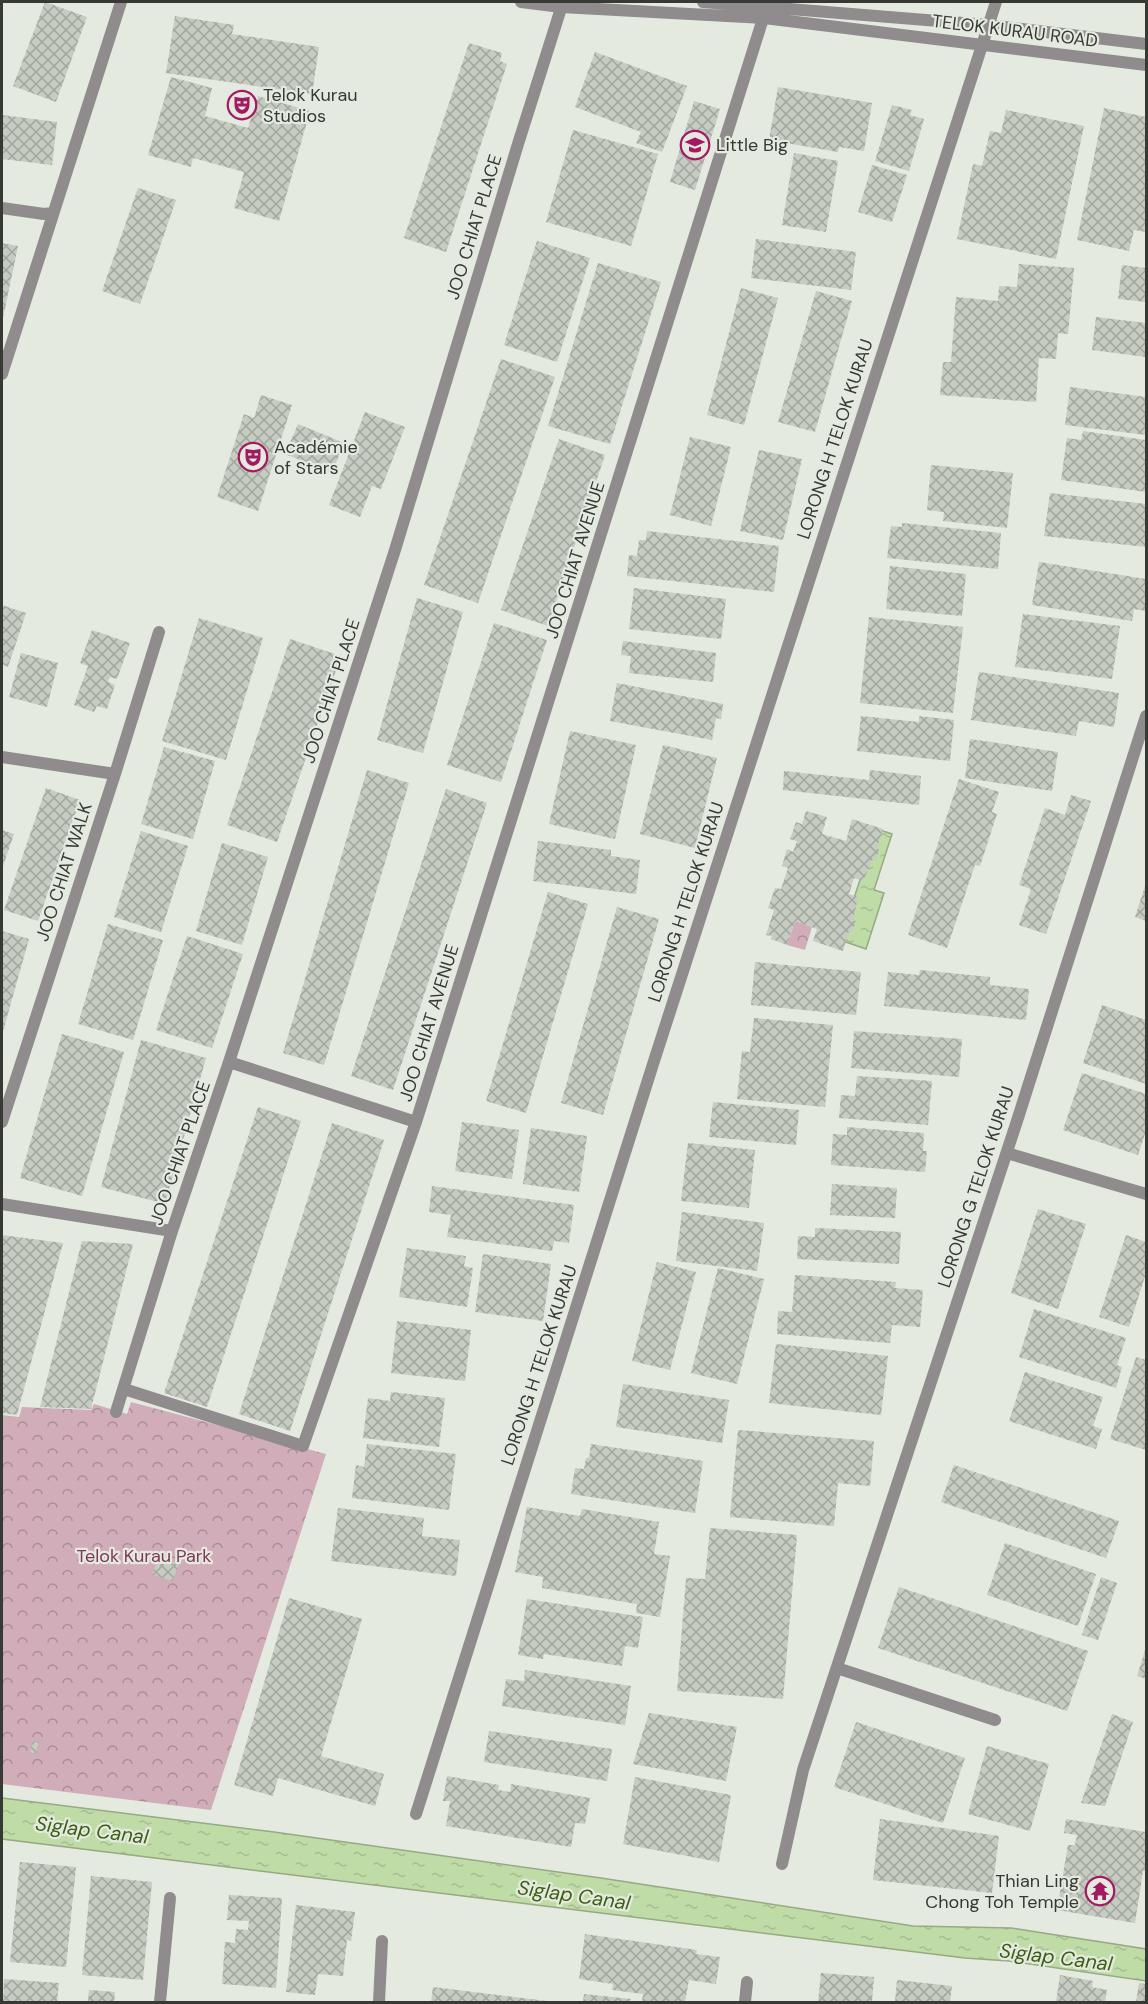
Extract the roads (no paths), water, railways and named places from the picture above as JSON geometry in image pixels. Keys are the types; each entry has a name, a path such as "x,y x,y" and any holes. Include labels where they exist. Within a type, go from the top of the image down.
{"street":[{"path":"2,374 121,2"},
{"name":"TELOK KURAU ROAD","path":"521,2 988,24 1146,44"},
{"name":"TELOK KURAU ROAD","path":"703,2 981,44 1146,65"},
{"name":"LORONG H TELOK KURAU","path":"416,1814 654,1061 996,2"},
{"name":"JOO CHIAT PLACE","path":"116,1412 172,1231 395,550 562,4"},
{"name":"JOO CHIAT AVENUE","path":"123,1393 303,1446 416,1122 765,13"},
{"path":"2,208 52,213"},
{"name":"JOO CHIAT WALK","path":"2,1122 159,632"},
{"name":"LORONG G TELOK KURAU","path":"782,1864 803,1770 1007,1153 1146,716"},
{"path":"2,757 115,774"},
{"name":"JOO CHIAT AVENUE","path":"229,1062 416,1122"},
{"path":"1007,1153 1146,1194"},
{"path":"2,1204 172,1231"},
{"path":"837,1668 994,1720"},
{"path":"160,2002 170,1898"},
{"path":"379,2002 382,1941"},
{"path":"745,2002 747,1982"}],"water":[{"path":"877,829 892,834 874,890 884,893 866,949 840,940"},
{"name":"Siglap Canal","path":"2,1798 274,1832 601,1878 913,1926 1011,1928 1146,1949 1146,1981 1009,1961 965,1958 2,1839"}],"place":[{"name":"Telok Kurau Studios","path":"242,105"},
{"name":"Little Big","path":"695,145"},
{"name":"Académie of Stars","path":"253,457"},
{"name":"Thian Ling Chong Toh Temple","path":"1100,1891"}],"park label":[{"name":"Telok Kurau Park","path":"144,1556"}]}
